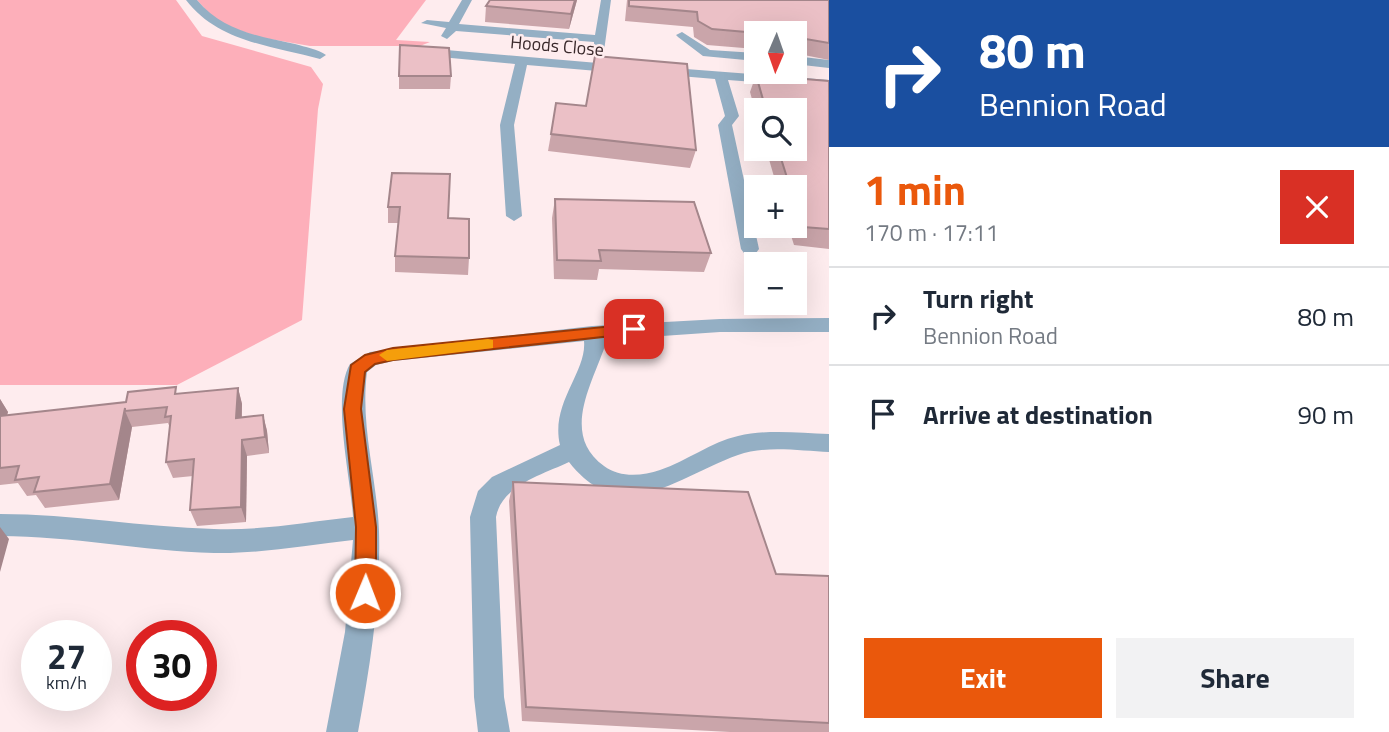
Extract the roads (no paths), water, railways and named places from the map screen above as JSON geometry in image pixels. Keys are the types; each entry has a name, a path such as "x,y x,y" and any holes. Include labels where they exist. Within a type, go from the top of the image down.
{"street":[{"path":"191,0 206,20 230,33 320,55"},
{"path":"437,53 467,0"},
{"path":"595,67 606,0"},
{"path":"427,23 600,40"},
{"path":"682,35 707,53 744,56"},
{"name":"Hoods Close","path":"407,51 829,84"},
{"path":"514,216 506,125 522,61"},
{"path":"807,61 829,64"},
{"path":"721,76 732,116 725,125 750,249"},
{"path":"342,732 365,593 366,527 352,409 357,369 370,359 393,354 592,333 716,324 829,325"},
{"path":"592,333 595,346 568,430 573,450 583,466 596,476 622,486 642,485 666,478 736,446 789,442 829,443"},
{"path":"494,732 489,697 483,517 487,498 502,484 573,450"},
{"path":"0,525 32,524 145,538 217,541 366,527"}]}
